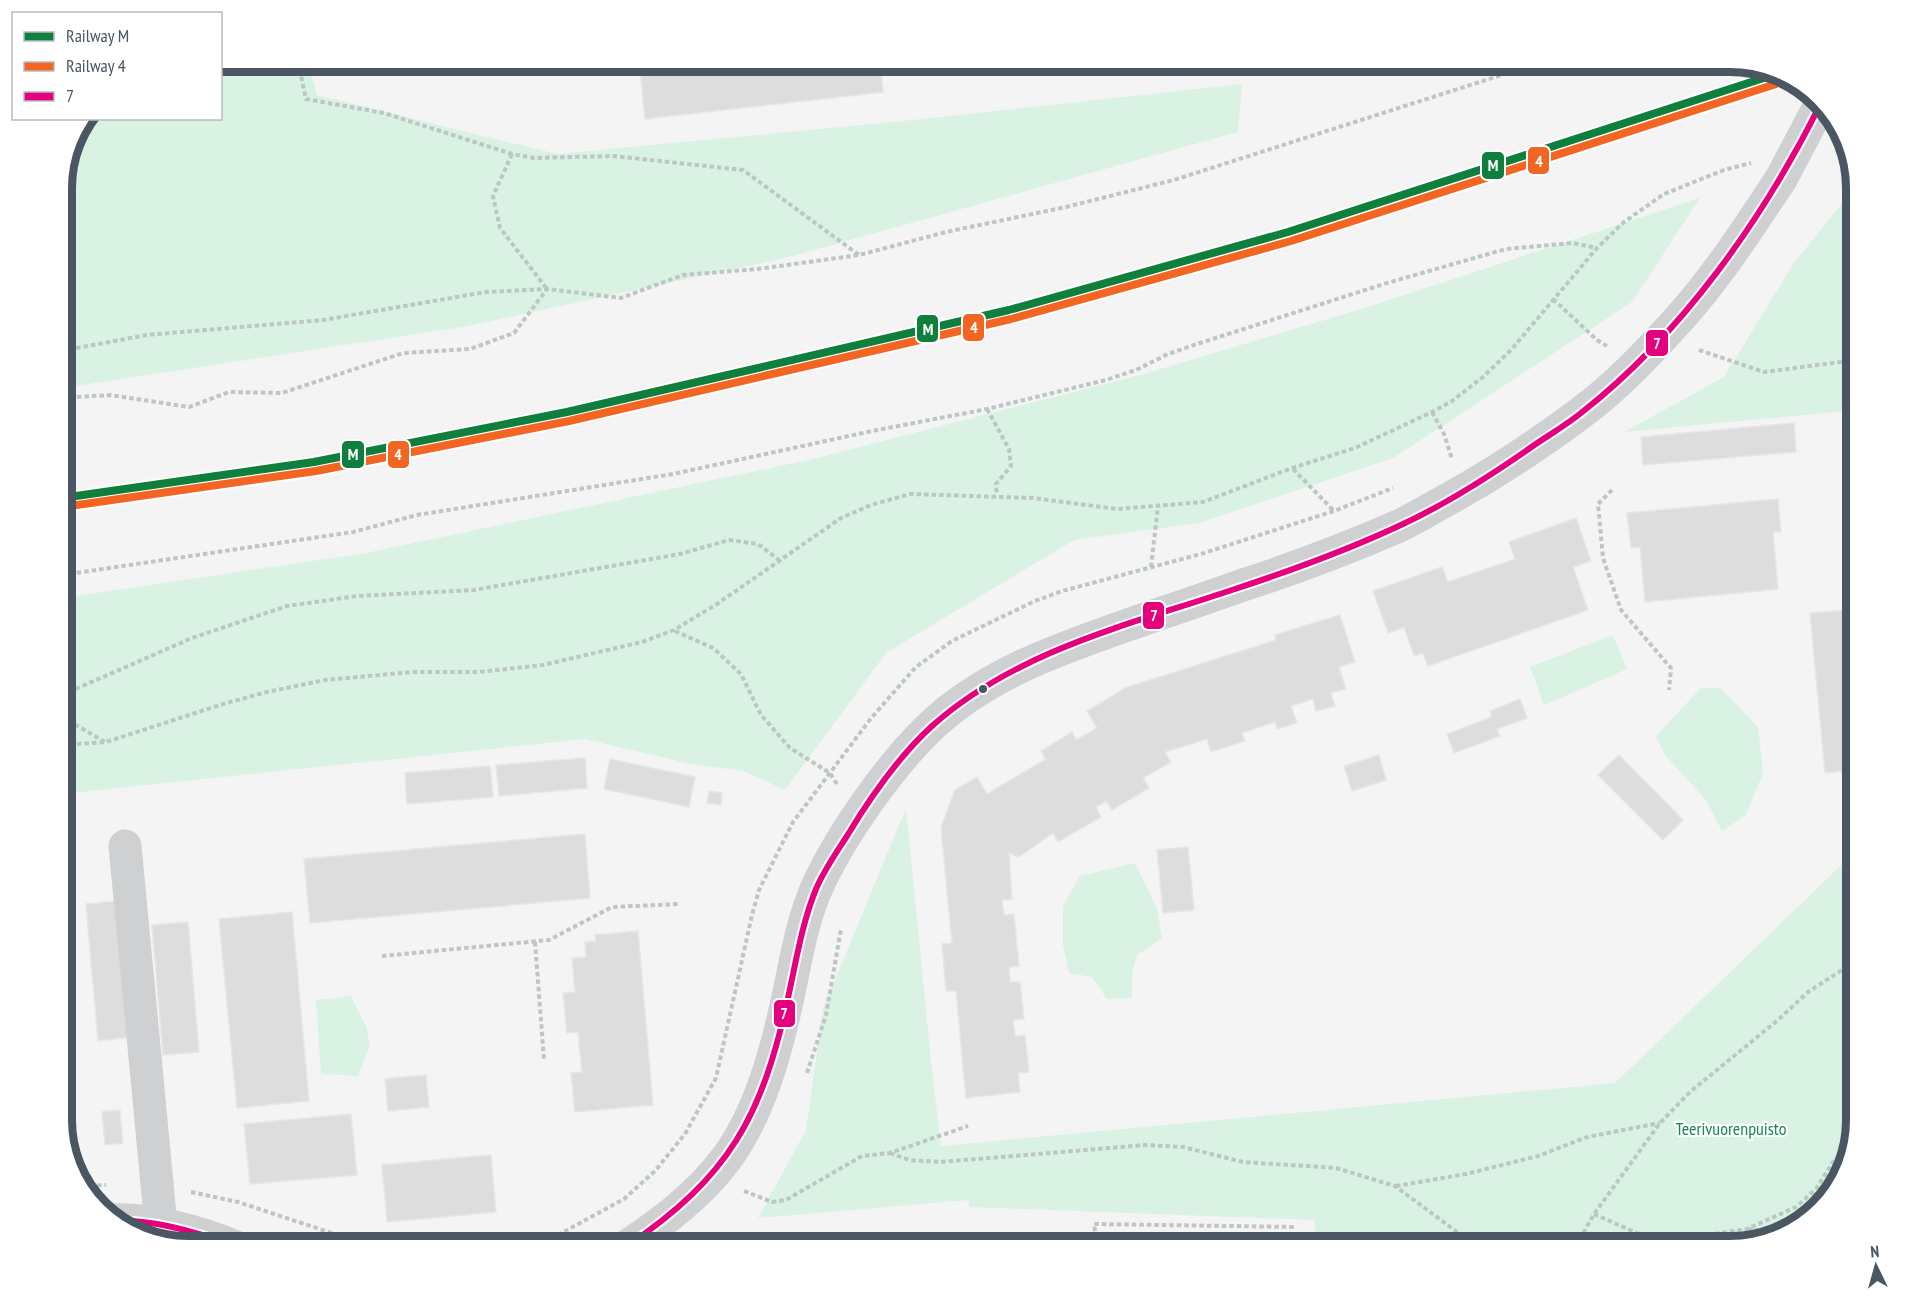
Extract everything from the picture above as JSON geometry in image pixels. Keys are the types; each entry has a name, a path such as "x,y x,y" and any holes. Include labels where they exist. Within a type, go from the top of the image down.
{"street":[{"path":"642,1236 674,1214 698,1190 728,1156 740,1136 770,1068 788,996 796,952 818,885 858,817 927,730 952,707 1036,659 1075,643 1292,569 1393,528 1503,467 1584,411 1663,335 1691,304 1728,256 1769,170 1816,111"},
{"path":"125,846 161,1226"},
{"path":"135,1223 206,1236"}],"path":[{"path":"300,72 306,99 384,113 534,159 613,156 743,170 859,255"},
{"path":"72,350 147,335 323,320 486,292 547,289 621,298 683,275 758,269 859,255 946,232 1066,207 1174,180 1511,72"},
{"path":"512,153 493,196 500,228 547,289"},
{"path":"72,744 106,742 223,704 326,680 412,672 479,672 543,665 642,642 674,630 717,604 841,518 871,505 910,494 997,495 1117,509 1203,502 1292,468 1355,448 1452,401 1483,377 1511,350 1597,248 1624,222 1664,195 1724,170 1769,170"},
{"path":"72,574 353,532 417,514 673,474 987,409 1106,380 1200,343 1387,283 1506,249 1572,243 1597,248"},
{"path":"72,397 110,395 189,406 229,392 282,393 403,353 470,349 513,333 547,289"},
{"path":"1553,299 1597,340 1609,346 1601,353"},
{"path":"1700,350 1764,372 1846,361"},
{"path":"987,409 1010,449 1011,466 996,484 997,495"},
{"path":"1432,412 1444,434 1453,464"},
{"path":"1292,468 1334,511"},
{"path":"554,1236 624,1200 655,1171 685,1134 716,1078 759,890 793,822 872,717 916,667 952,641 1035,600 1151,568 1334,511 1399,485"},
{"path":"1612,490 1598,504 1603,558 1621,610 1671,668 1670,690"},
{"path":"1151,568 1158,506"},
{"path":"72,691 192,638 287,606 357,596 474,590 680,554 729,540 758,544 779,560"},
{"path":"674,630 713,648 741,674 762,716 790,748 830,773"},
{"path":"72,723 106,742"},
{"path":"382,956 549,940 612,907 679,904"},
{"path":"805,1078 826,1015 841,928"},
{"path":"535,942 544,1060"},
{"path":"1582,1236 1594,1214 1660,1123 1690,1092 1778,1020 1808,992 1846,969"},
{"path":"1395,1186 1466,1174 1538,1156 1587,1137 1660,1123"},
{"path":"747,1180 740,1190 772,1202 786,1200 862,1156 890,1153 968,1126"},
{"path":"890,1153 909,1160 941,1162 1145,1145 1183,1147 1243,1162 1336,1168 1395,1186 1462,1236"},
{"path":"1747,1229 1796,1207 1816,1189 1833,1162 1839,1159"},
{"path":"1594,1214 1644,1236"},
{"path":"1096,1236 1094,1224 1296,1227"},
{"path":"1699,1236 1747,1229 1763,1231"}],"green space":[{"path":"222,72 311,72 317,95 557,154 903,121 1242,84 1238,132 785,258 463,327 72,386 72,181 76,158 84,137 95,120 222,120"},
{"path":"1700,198 1632,302 1393,458 1199,523 1074,540 886,653 785,790 743,771 691,764 585,739 72,793 72,597 366,553 813,459 1144,374 1365,308"},
{"path":"1846,198 1846,411 1624,432 1724,377 1794,263"},
{"path":"1613,635 1627,669 1544,705 1530,667"},
{"path":"1701,688 1720,688 1758,727 1763,773 1746,815 1722,831 1706,800 1665,755 1656,736"},
{"name":"Teerivuorenpuisto","path":"906,808 941,1146 1615,1083 1846,861 1846,1120 1842,1150 1826,1184 1806,1207 1781,1224 1752,1234 1737,1236 1316,1236 1314,1220 969,1207 969,1200 758,1218 806,1130 823,1009"},
{"path":"1135,863 1157,909 1162,938 1137,955 1132,973 1132,998 1107,999 1092,977 1069,973 1063,945 1063,906 1080,876"},
{"path":"351,996 366,1026 370,1045 358,1076 321,1074 316,1000"}],"building":[{"path":"640,72 881,72 883,92 645,119"},
{"path":"1794,423 1796,452 1643,465 1641,437"},
{"path":"1778,499 1781,532 1773,532 1778,589 1645,602 1640,547 1631,548 1627,513"},
{"path":"1576,518 1591,561 1573,567 1588,610 1428,666 1423,653 1414,656 1404,627 1388,633 1373,591 1442,567 1448,582 1515,559 1509,542"},
{"path":"1846,610 1846,771 1825,773 1810,613"},
{"path":"1340,615 1355,662 1339,667 1346,689 1331,693 1335,706 1316,711 1313,699 1291,706 1297,723 1277,729 1275,722 1242,733 1245,741 1211,752 1207,739 1165,752 1171,762 1143,778 1149,788 1112,810 1106,801 1096,807 1101,817 1058,842 1053,833 1019,857 1009,853 1012,899 1002,900 1004,915 1014,914 1019,966 1009,967 1010,982 1020,982 1024,1019 1013,1020 1015,1036 1025,1035 1029,1072 1018,1073 1020,1092 966,1098 956,991 946,991 942,944 952,943 941,827 955,790 977,777 987,794 1046,759 1041,751 1072,732 1076,740 1097,728 1087,711 1125,688 1276,640 1275,635"},
{"path":"1520,699 1527,718 1497,729 1500,736 1454,753 1447,734 1492,717 1490,711"},
{"path":"1379,755 1386,780 1352,791 1344,766"},
{"path":"1619,755 1683,820 1663,840 1598,775"},
{"path":"585,758 587,788 499,796 496,765"},
{"path":"610,759 695,777 689,807 604,789"},
{"path":"490,766 493,797 407,804 405,773"},
{"path":"709,791 722,793 721,805 707,803"},
{"path":"585,834 590,898 310,923 304,859"},
{"path":"1188,847 1194,910 1163,913 1157,850"},
{"path":"118,901 131,1037 98,1041 86,904"},
{"path":"292,912 309,1101 237,1108 219,919"},
{"path":"188,922 199,1052 163,1055 152,925"},
{"path":"638,931 653,1105 575,1112 571,1073 582,1072 578,1032 567,1033 563,993 575,992 572,958 586,957 585,942 596,941 595,935"},
{"path":"426,1075 429,1107 388,1111 385,1079"},
{"path":"120,1110 123,1143 105,1145 102,1112"},
{"path":"351,1114 357,1175 250,1184 244,1124"},
{"path":"491,1155 496,1212 387,1222 382,1165"}],"rail line":[{"name":"M","path":"72,497 314,462 567,412 1009,310 1288,232 1765,78"},
{"name":"4","path":"72,506 316,471 569,421 1011,319 1291,241 1776,84"}],"transit line":[{"name":"7","path":"640,1236 692,1195 716,1169 736,1141 753,1111 778,1040 803,929 819,882 875,792 896,764 932,726 965,700 1036,659 1114,629 1297,568 1403,524 1468,489 1569,422 1618,382 1686,311 1746,232 1798,148 1817,112"},
{"name":"7","path":"133,1221 175,1227 205,1236"}]}
